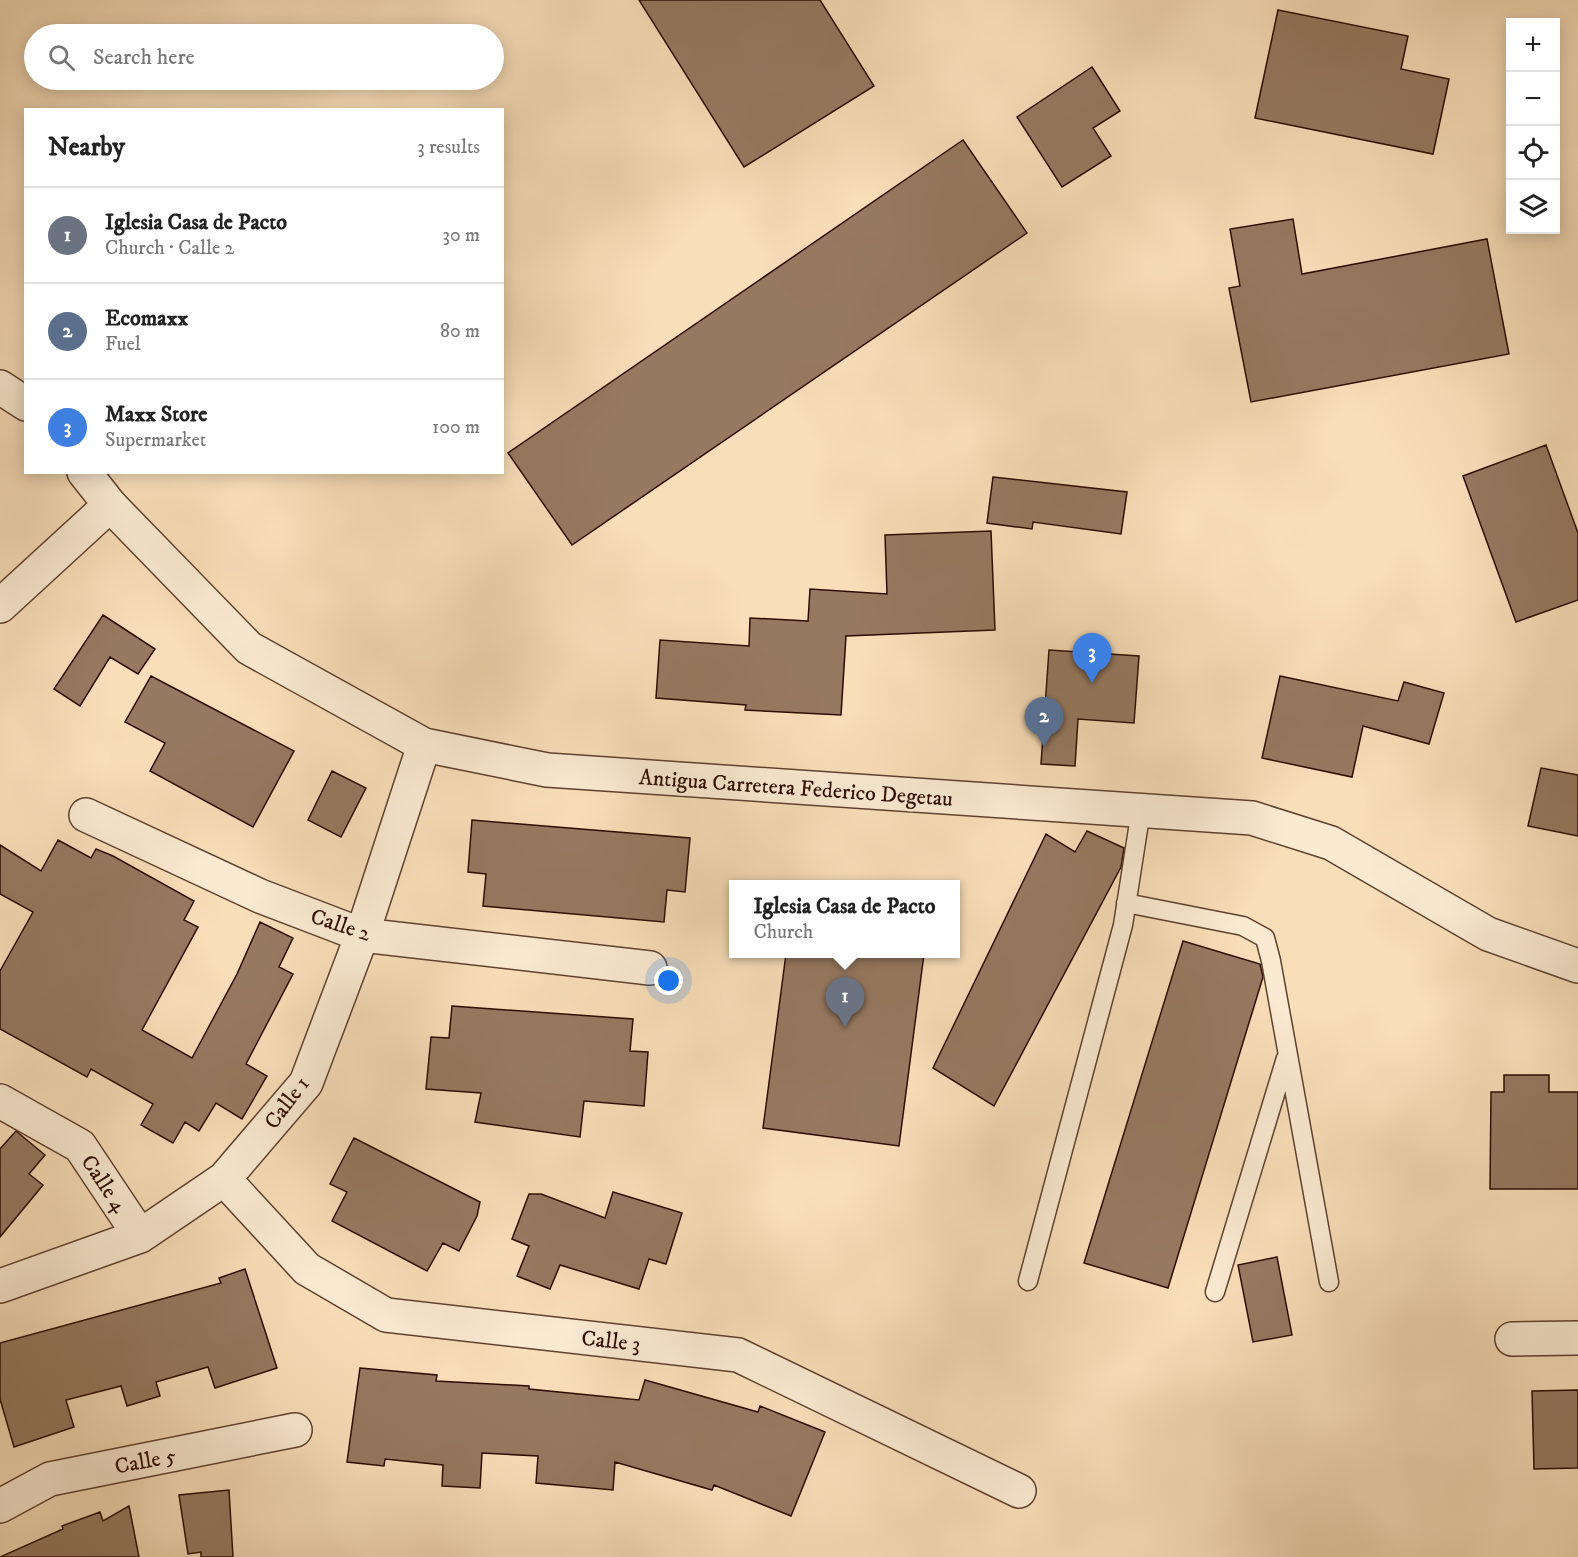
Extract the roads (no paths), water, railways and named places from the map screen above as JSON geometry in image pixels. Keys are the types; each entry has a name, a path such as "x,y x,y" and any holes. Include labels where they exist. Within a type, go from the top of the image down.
{"street":[{"path":"0,387 24,403"},
{"name":"Antigua Carretera Federico Degetau","path":"86,474 110,505 249,648 424,745 547,770 1252,818 1330,843 1488,934 1578,966"},
{"path":"0,606 110,505"},
{"name":"Calle 1","path":"0,1286 140,1236 224,1179 306,1083 362,935 424,745"},
{"name":"Calle 2","path":"86,815 260,896 362,935 650,968"},
{"name":"Calle 4","path":"0,1101 81,1146 140,1236"},
{"name":"Calle 3","path":"224,1179 307,1269 386,1315 738,1355 1019,1491"},
{"path":"1512,1340 1578,1338"},
{"name":"Calle 5","path":"0,1506 50,1479 295,1430"}],"lane":[{"path":"1028,1281 1126,903 1141,810"},
{"path":"1126,903 1243,926 1264,938 1288,1054 1329,1282"},
{"path":"1215,1292 1288,1054"}],"place":[{"name":"Maxx Store","path":"1092,683"},
{"name":"Ecomaxx","path":"1044,747"},
{"name":"Iglesia Casa de Pacto","path":"845,1027"}]}
